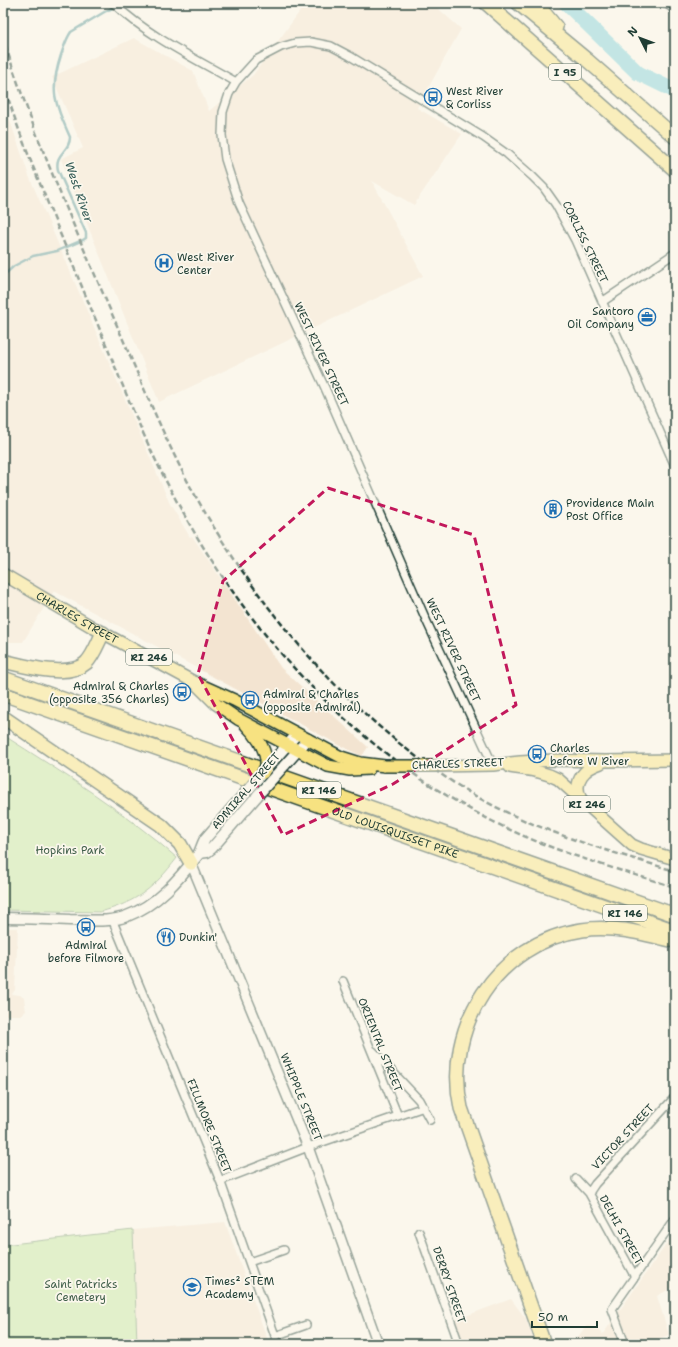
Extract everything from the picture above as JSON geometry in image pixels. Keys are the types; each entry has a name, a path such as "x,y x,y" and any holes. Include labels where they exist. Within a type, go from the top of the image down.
{"highway":[{"name":"I 95","path":"486,3 675,170"},
{"name":"I 95","path":"518,3 587,60 675,137"},
{"path":"536,3 587,60"},
{"path":"3,661 50,670 75,668 84,664 89,659 103,633"},
{"name":"OLD LOUISQUISSET PIKE","path":"3,678 675,915"},
{"name":"OLD LOUISQUISSET PIKE","path":"3,694 675,931"},
{"path":"3,717 161,825 195,858"},
{"path":"544,1344 466,1123 460,1101 457,1077 458,1061 468,1021 483,993 506,967 526,951 557,936 582,930 605,928 640,933 675,942"},
{"path":"537,1325 548,1344"}],"main road":[{"name":"CHARLES STREET","path":"3,574 103,633 194,682 234,700 308,740 355,762 385,766 435,766 493,765 535,761 675,760"},
{"name":"CHARLES STREET","path":"194,682 216,704 238,719 328,766 339,769 356,770 385,766"},
{"path":"238,719 248,727 257,738 269,760 263,773"},
{"name":"ADMIRAL STREET","path":"269,760 288,745 297,734"},
{"name":"ADMIRAL STREET","path":"195,858 212,848 308,740"},
{"path":"580,798 577,786 580,778 589,768 605,761"},
{"name":"RI 246","path":"493,765 536,771 563,782 632,845 641,850 675,859"},
{"name":"ADMIRAL STREET","path":"3,918 94,921 128,916 152,903 169,888 195,858 205,839 263,773"}],"street":[{"path":"113,3 153,33 236,82"},
{"path":"665,3 675,10"},
{"name":"CORLISS STREET","path":"236,82 256,60 281,46 311,42 324,44 350,56 507,154 532,176 552,200 564,219 675,466"},
{"name":"WEST RIVER STREET","path":"236,82 229,94 223,112 222,135 225,159 239,202 325,388 427,622 493,765"},
{"path":"602,302 675,253"},
{"name":"WHIPPLE STREET","path":"195,858 308,1147 378,1344"},
{"name":"FILLMORE STREET","path":"112,919 220,1181 278,1344"},
{"name":"ORIENTAL STREET","path":"343,981 398,1116"},
{"path":"369,1047 419,1100 430,1120"},
{"name":"VICTOR STREET","path":"589,1193 595,1184 675,1097"},
{"path":"220,1181 308,1147 424,1107"},
{"name":"DELHI STREET","path":"576,1179 589,1193 635,1277"},
{"path":"624,1344 612,1310 675,1219"},
{"name":"DERRY STREET","path":"419,1232 459,1344"},
{"path":"249,1262 284,1250"},
{"path":"275,1336 306,1325"}],"highlighted area":[{"path":"328,488 474,535 516,705 393,784 283,835 198,674 223,581"}],"shaded area":[{"path":"306,3 432,3 461,29 417,108 462,134 414,205 372,181 423,276 159,402 61,159 83,148 52,77 134,38 193,71 209,111 253,75"},
{"path":"3,100 29,176 170,504 190,537 192,536 281,668 368,747 362,756 54,591 23,642 3,642"},
{"path":"3,928 18,928 15,990 12,994 20,995 24,998 26,1011 21,1015 3,1015"},
{"name":"Times² STEM Academy","path":"225,1222 269,1344 137,1344 133,1230"},
{"path":"675,1232 675,1286 657,1296 669,1335 643,1344 578,1344 577,1338 586,1326 591,1326 603,1334"},
{"path":"511,1299 526,1319 535,1344 463,1344 455,1320"}],"green space":[{"name":"Hopkins Park","path":"3,735 70,778 136,824 177,858 169,869 152,886 135,898 124,904 100,912 3,910"},
{"name":"Saint Patricks Cemetery","path":"133,1230 137,1344 3,1344 3,1245"}],"waterway":[{"name":"West River","path":"3,276 14,266 33,256 57,251 86,238 86,233 58,170 58,160 68,146 70,137 57,106 55,97 55,79 66,40 71,32 106,11 124,3"},
{"path":"566,3 638,73 675,91"}],"railway":[{"path":"3,37 26,105 65,206 168,442 190,486 215,530 273,614 341,691 378,726 418,758 459,786 484,801 537,826 592,846 675,871"},
{"path":"3,81 32,164 146,440 193,531 226,582 262,630 301,676 344,718 390,756 439,791 492,821 536,841 605,866 675,887"}],"place":[{"name":"West River & Corliss","path":"433,97"},
{"name":"West River Center","path":"164,263"},
{"name":"Santoro Oil Company","path":"647,317"},
{"name":"Providence Main Post Office","path":"553,509"},
{"name":"Admiral & Charles (opposite 356 Charles)","path":"182,692"},
{"name":"Admiral & Charles (opposite Admiral)","path":"250,700"},
{"name":"Charles before W River","path":"537,754"},
{"name":"Admiral before Filmore","path":"86,927"},
{"name":"Dunkin'","path":"166,937"},
{"name":"Times² STEM Academy","path":"192,1287"}]}
